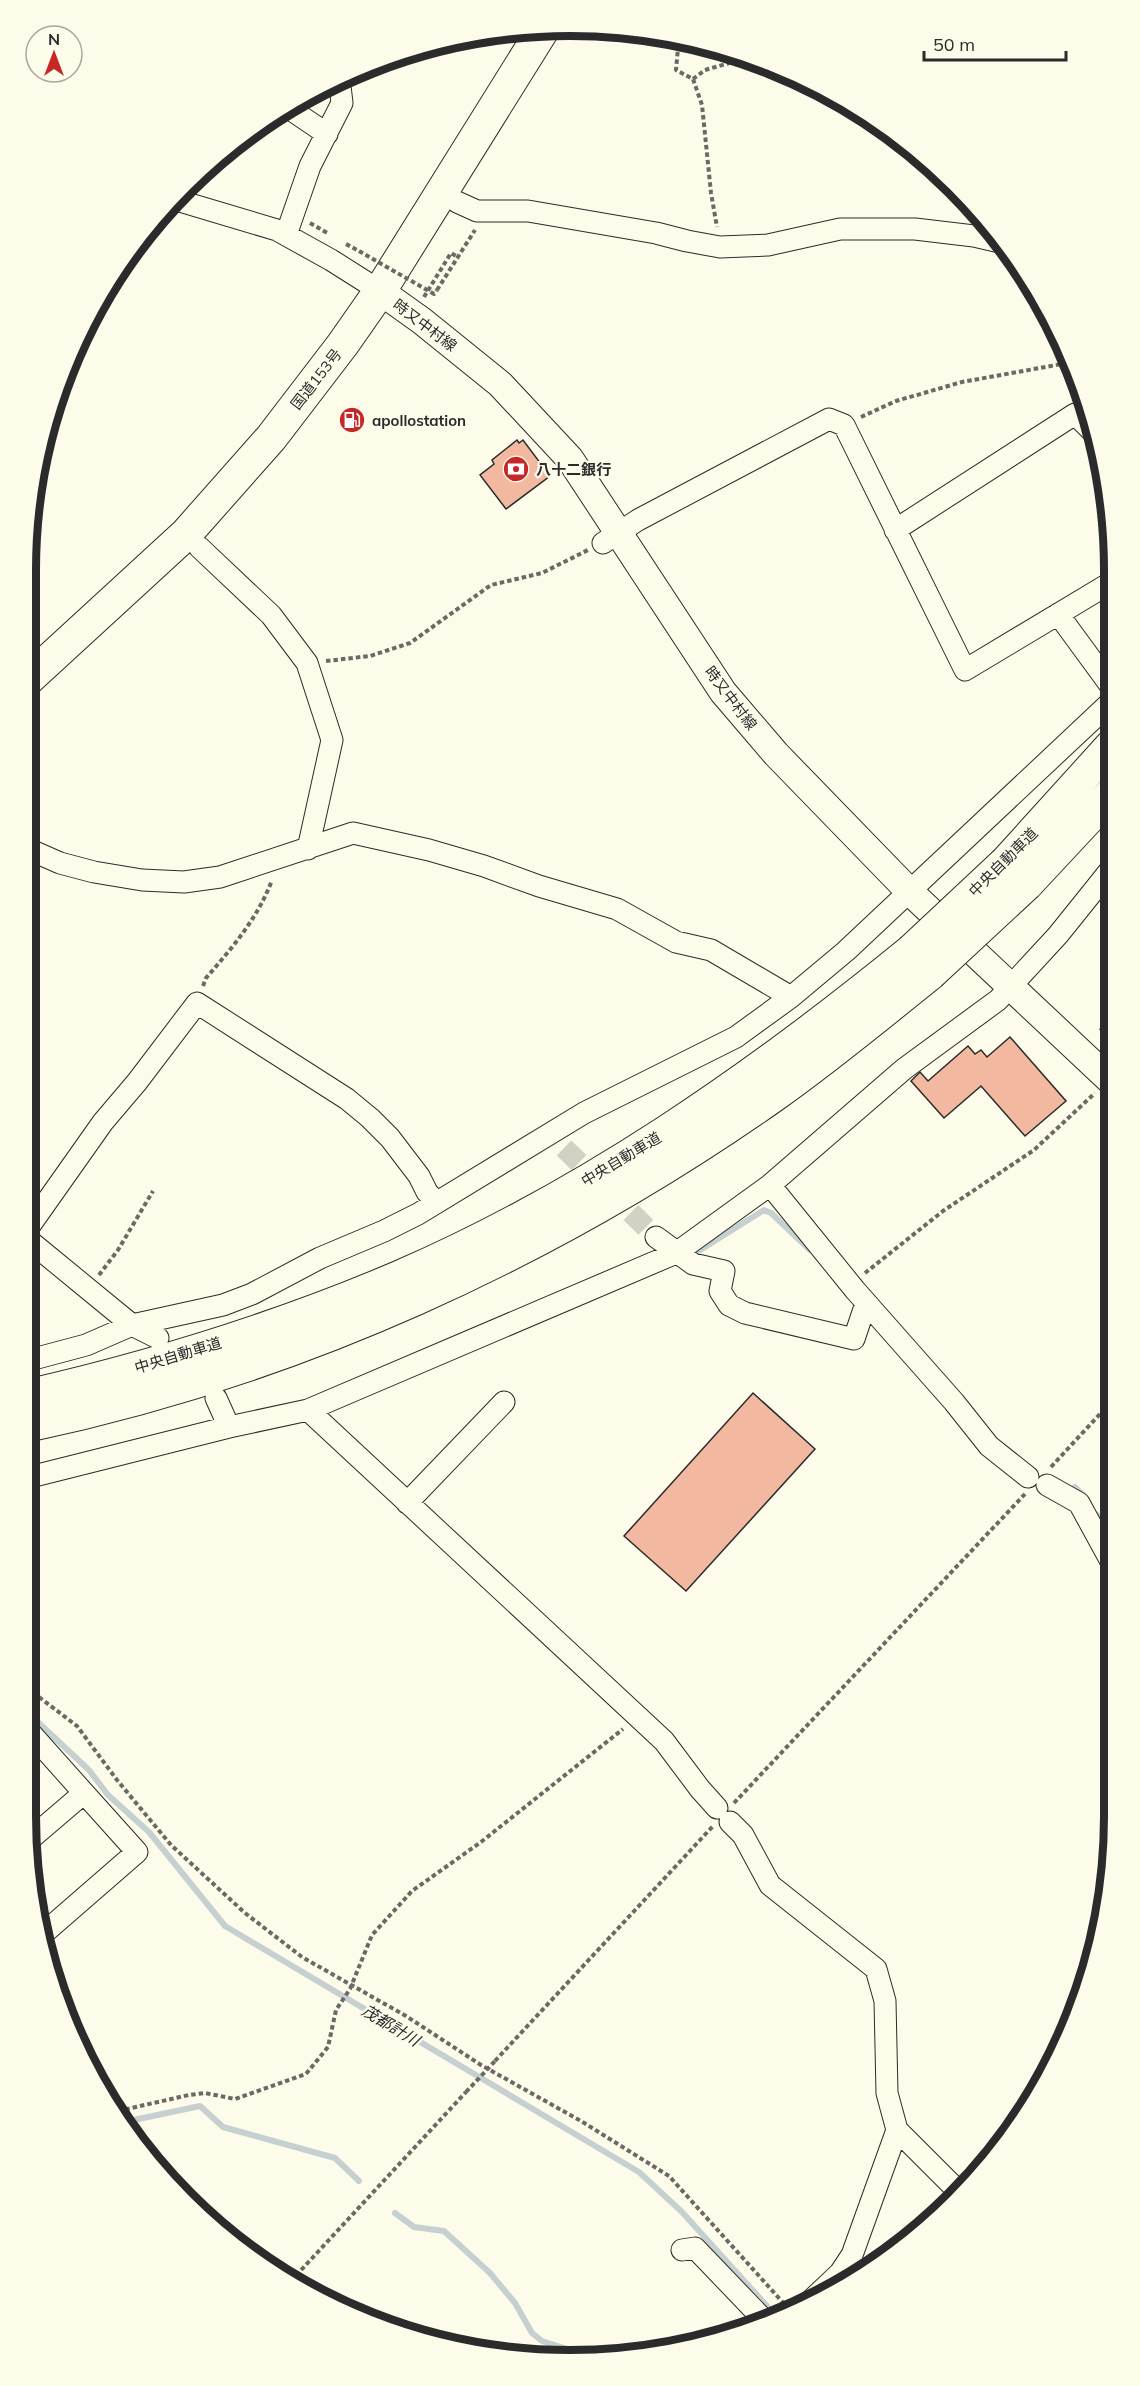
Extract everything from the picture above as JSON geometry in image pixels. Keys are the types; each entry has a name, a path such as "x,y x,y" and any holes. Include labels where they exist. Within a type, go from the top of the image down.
{"highway":[{"name":"国道153号","path":"36,672 186,534 271,438 343,344 380,291 538,37"},
{"name":"中央自動車道","path":"1016,873 1104,755"},
{"name":"中央自動車道","path":"36,1424 98,1411 211,1378 313,1342 411,1302 622,1193 773,1096 921,963 1016,873 1104,800"},
{"name":"中央自動車道","path":"36,1394 89,1382 300,1316 400,1276 506,1225 607,1169 683,1121 832,1015 921,963"}],"main road":[{"name":"時又中村線","path":"380,291 423,321 500,384 570,459 611,538 723,692 776,754 909,891 1010,987 1104,1085"}],"street":[{"path":"286,235 310,166 342,103 340,88"},
{"path":"295,113 327,134"},
{"path":"183,202 277,230 380,291"},
{"path":"457,202 477,211 528,211 656,232 720,247 768,245 840,229 915,229 989,239"},
{"path":"895,530 1075,414 1083,422"},
{"path":"611,538 638,520 829,419 844,425 964,670 1104,587"},
{"path":"199,547 271,615 307,663 332,740 308,849"},
{"path":"1058,614 1104,677"},
{"path":"36,1358 86,1345 132,1325 223,1305 252,1294 320,1258 384,1231 556,1141 584,1113 736,1036 792,997 846,951 1104,708"},
{"path":"36,852 60,863 94,872 142,880 184,882 220,877 353,833 429,850 617,909 676,942 711,950 792,997"},
{"path":"36,1475 229,1427 308,1410 676,1253 770,1185 904,1069 998,1000 1058,935 1104,877"},
{"path":"36,1217 103,1122 137,1082 197,1003 347,1099 370,1118 390,1138 436,1202"},
{"path":"770,1185 850,1285 954,1402 989,1446 1079,1503 1104,1549"},
{"path":"656,1237 693,1264 724,1271 720,1291 729,1305 745,1313 854,1339 866,1303"},
{"path":"36,1246 132,1325 158,1338"},
{"path":"216,1398 229,1427"},
{"path":"407,1503 504,1402"},
{"path":"308,1410 664,1741 700,1790 743,1835 770,1885 876,1969 885,2001 887,2093 897,2130 955,2186"},
{"path":"36,1744 137,1852 48,1929"},
{"path":"37,1834 84,1793"},
{"path":"831,2281 852,2255 897,2130"},
{"path":"682,2250 695,2248 759,2315"}],"path":[{"path":"678,47 676,70 693,79 702,105 711,194 720,247"},
{"path":"693,79 705,70 734,62"},
{"path":"358,251 434,294 476,228 468,223"},
{"path":"424,297 451,253 458,257"},
{"path":"844,425 896,401 962,382 1062,364"},
{"path":"307,663 370,656 410,643 491,585 542,573 611,538"},
{"path":"197,1003 206,978 243,934 259,910 267,895 280,858"},
{"path":"1100,1028 1104,1031"},
{"path":"850,1285 943,1211 1034,1150 1104,1087"},
{"path":"88,1290 118,1250 153,1191"},
{"path":"297,2274 723,1815 1104,1409"},
{"path":"36,1695 77,1726 117,1780 171,1845 216,1888 302,1957 351,1987 406,2016 481,2065 581,2121 669,2176 784,2305"},
{"path":"124,2110 205,2093 235,2099 306,2073 328,2047 336,2010 351,1987 372,1935 412,1891 481,1842 626,1726 634,1714"}],"building":[{"name":"八十二銀行","path":"517,440 519,443 523,440 550,476 506,509 480,475 494,464 492,460"},
{"path":"1010,1037 1066,1101 1025,1136 981,1086 944,1118 911,1081 920,1072 928,1081 968,1046 975,1054 981,1050 987,1057"},
{"path":"753,1393 815,1449 686,1591 624,1536"}],"waterway":[{"path":"697,1252 764,1210 771,1213 810,1250"},
{"path":"1075,1487 1087,1499"},
{"path":"1097,1515 1104,1527"},
{"name":"茂都計川","path":"36,1720 89,1770 108,1795 149,1832 225,1926 639,2172 682,2212 771,2310"},
{"path":"131,2120 200,2106 223,2127 335,2158 359,2181"},
{"path":"395,2213 414,2227 444,2231 490,2273 515,2303 532,2333 542,2341 570,2350"}],"tunnel":[{"path":"564,1148 656,1237"}],"place":[{"name":"apollostation","path":"352,420"},
{"name":"八十二銀行","path":"516,469"}]}
